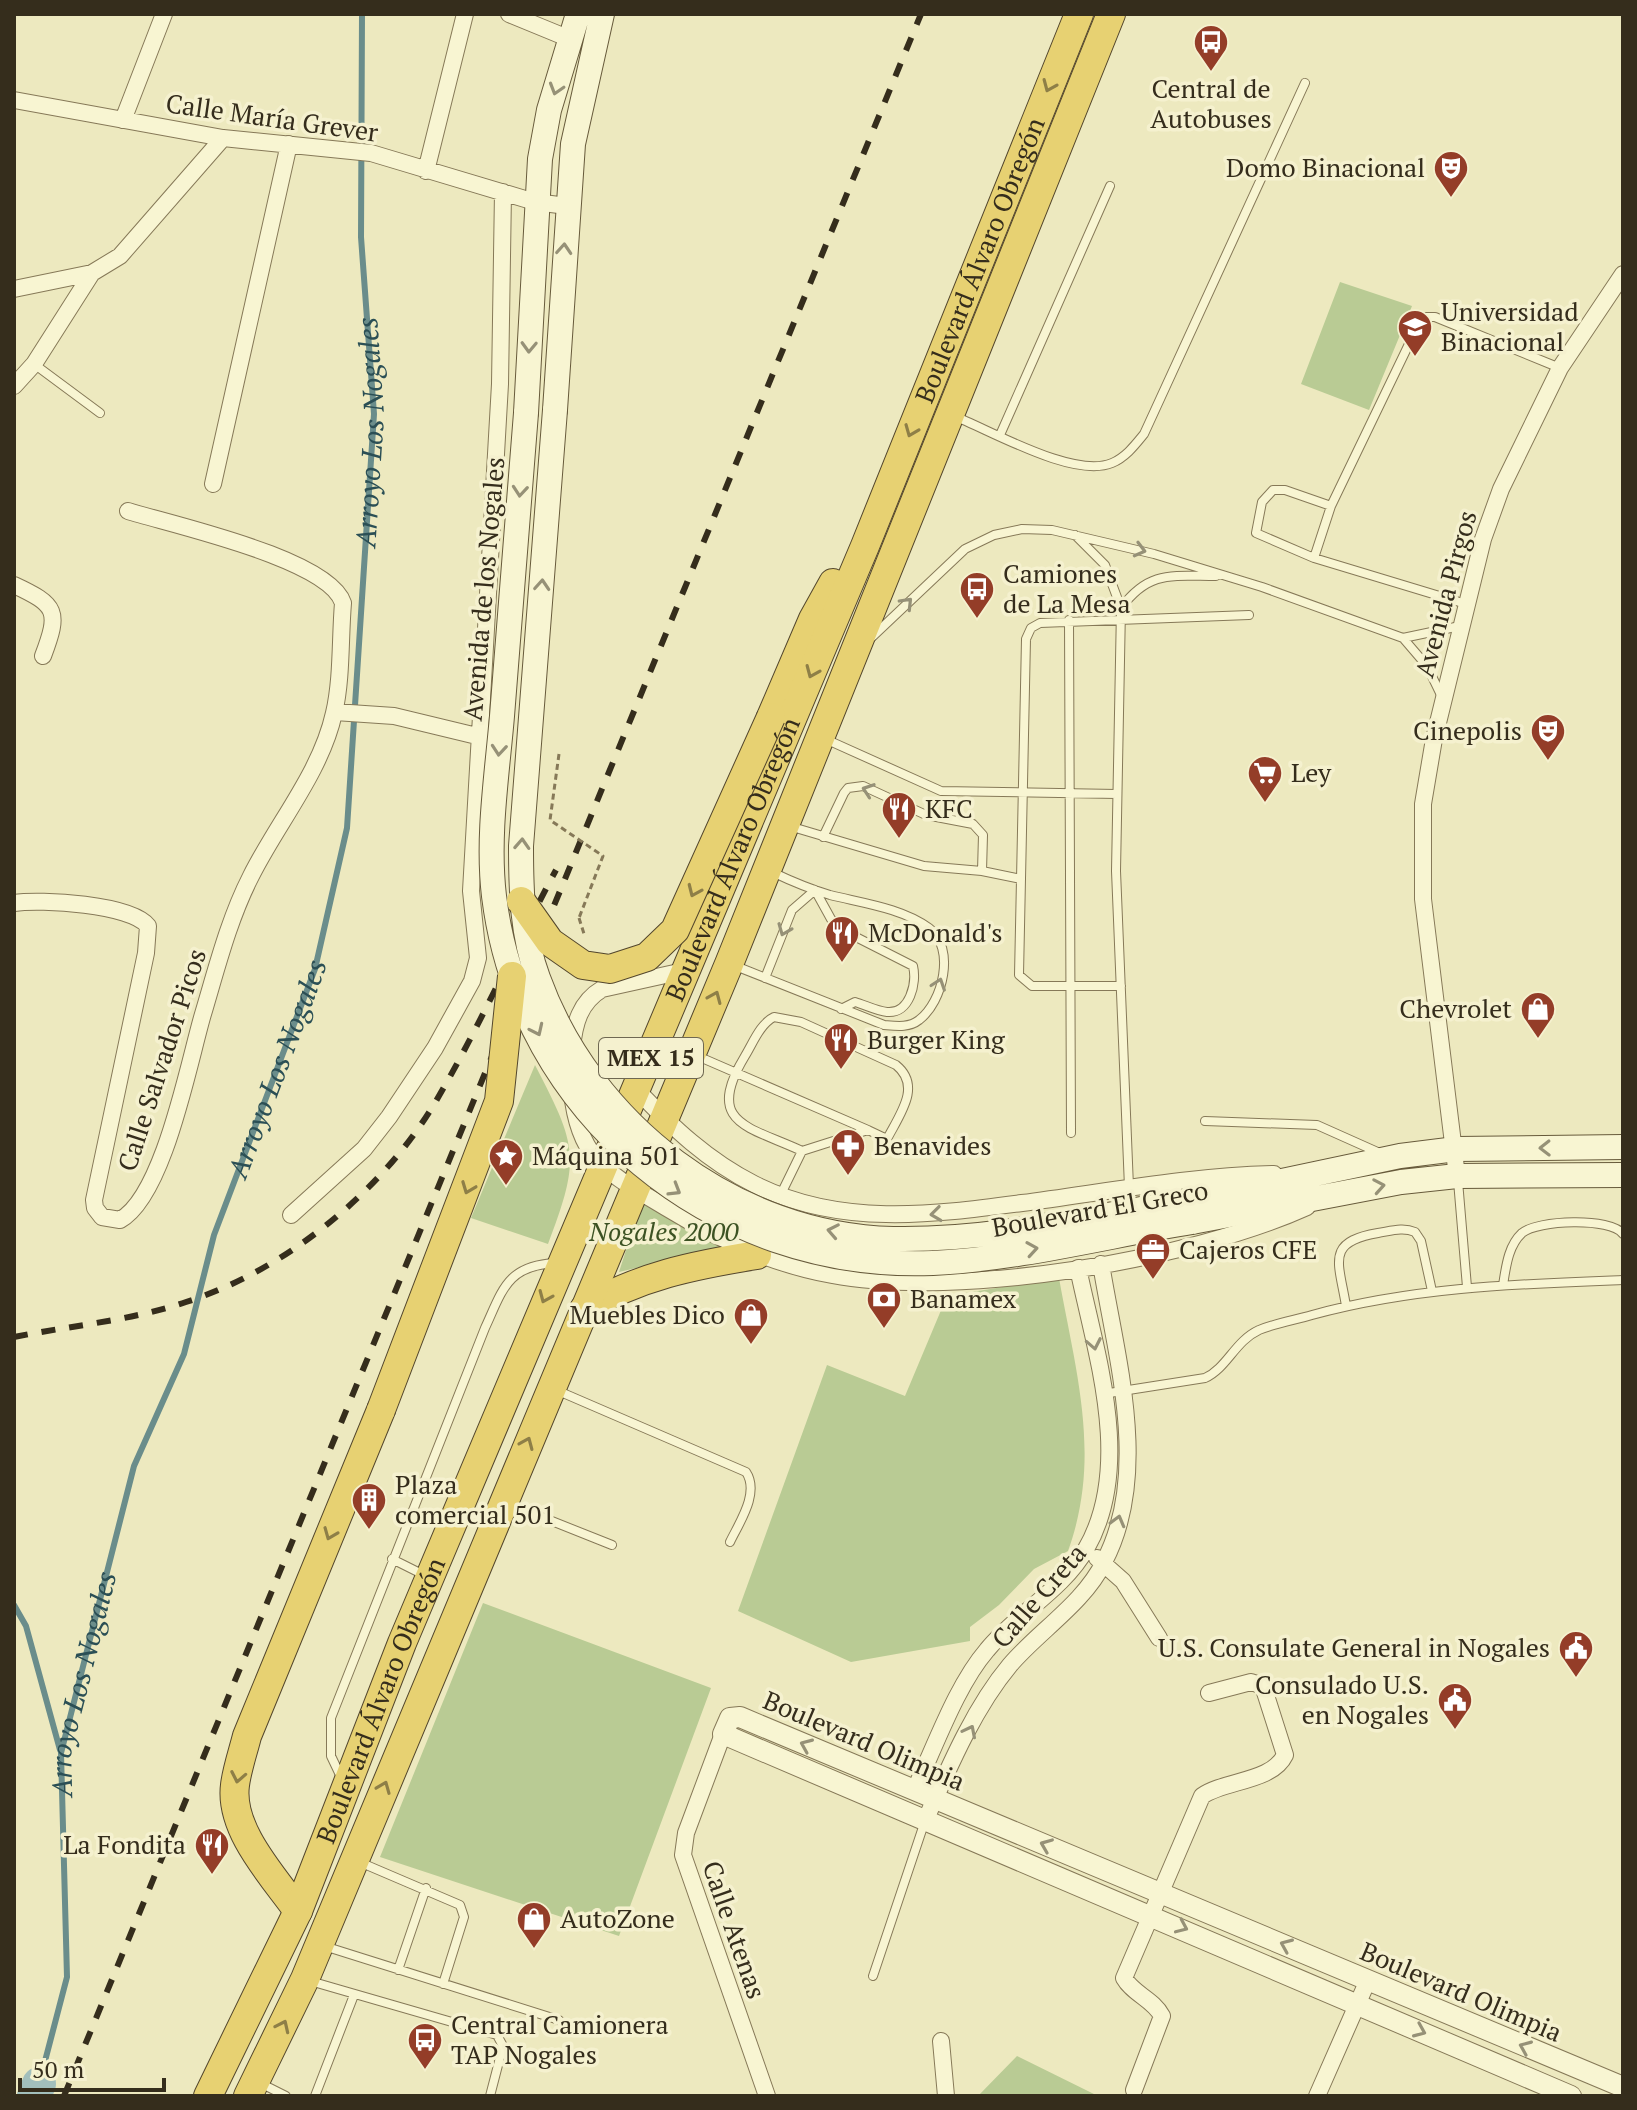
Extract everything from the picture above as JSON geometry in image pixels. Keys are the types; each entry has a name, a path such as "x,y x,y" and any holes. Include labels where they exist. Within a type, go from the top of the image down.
{"highway":[{"name":"Boulevard Álvaro Obregón","path":"208,2096 298,1911 429,1577 865,546 1079,14"},
{"name":"Boulevard Álvaro Obregón","path":"252,2088 305,1979 502,1501 729,964 1111,14"},
{"path":"521,901 550,942 583,965 610,969 647,957 675,930 824,598 865,546"},
{"path":"298,1911 244,1828 235,1804 235,1785 247,1736 381,1410 490,1129 504,1079 512,976"},
{"path":"584,1309 620,1287 660,1273 757,1255"}],"main road":[{"name":"Avenida de los Nogales","path":"578,14 549,110 535,202 526,413 492,855 496,906 512,976 542,1041 608,1154"},
{"path":"521,901 521,846 555,410 567,206 573,144 602,14"},
{"name":"Boulevard El Greco","path":"521,901 538,977 559,1027 625,1118 684,1171 724,1194 829,1232 890,1239 941,1238 1190,1211 1457,1176 1623,1175"},
{"name":"Boulevard El Greco","path":"608,1154 714,1213 776,1240 828,1254 933,1263 1190,1211 1320,1173 1390,1158 1456,1149 1623,1147"}],"street":[{"path":"123,120 164,14"},
{"path":"426,171 465,14"},
{"path":"509,14 570,39"},
{"name":"Calle María Grever","path":"14,100 223,138 371,153 535,202 567,206"},
{"path":"14,289 92,273 120,256 223,138"},
{"path":"213,484 289,144"},
{"path":"291,1215 364,1149 389,1117 435,1048 472,981 478,958 471,891 500,384 503,192"},
{"path":"14,386 34,364 92,273"},
{"name":"Avenida Pirgos","path":"1457,1176 1456,1149 1430,976 1421,834 1423,804 1460,626 1501,489 1560,368 1623,274"},
{"path":"128,511 271,554 324,580 339,592 343,603 335,712 394,716 481,737"},
{"path":"14,585 41,597 52,610 53,630 43,656"},
{"name":"Calle Salvador Picos","path":"14,903 49,901 110,910 132,914 148,926 146,953 94,1200 95,1208 102,1217 120,1220 133,1211 165,1148 225,938 251,877 307,778 335,712"},
{"path":"688,970 602,989 585,1003 577,1019 571,1080 575,1125 587,1147 608,1154 634,1188 728,1243 757,1255 832,1275 883,1281 966,1280 1078,1268 1240,1233 1338,1193"},
{"path":"637,1090 684,1139 756,1185 840,1211 926,1215 1225,1175 1320,1173"},
{"name":"Calle Creta","path":"930,1809 985,1702 1009,1667 1067,1608 1104,1563 1119,1524 1127,1484 1121,1392 1101,1264"},
{"name":"Calle Creta","path":"914,1791 984,1653 1085,1550 1097,1523 1109,1464 1103,1394 1078,1268"},
{"path":"1085,1550 1123,1581 1159,1638"},
{"path":"1134,2090 1162,2016 1156,2006 1129,1986 1124,1978 1159,1891 1202,1796 1212,1789 1268,1771 1281,1764 1285,1755 1263,1686 1251,1682 1209,1693"},
{"path":"963,1690 985,1702"},
{"name":"Boulevard Olimpia","path":"1566,2095 1150,1913 930,1809 914,1791 740,1717 732,1716 723,1734 930,1809 1159,1891 1623,2087"},
{"name":"Calle Atenas","path":"723,1734 686,1833 683,1855 767,2096"},
{"path":"1317,2096 1368,1980"},
{"path":"941,2041 946,2096"},
{"path":"1566,2095 1575,2068"}],"lane":[{"path":"950,414 1066,462 1098,466 1113,463 1128,453 1144,434 1305,83"},
{"path":"1000,435 1110,186"},
{"path":"1314,558 1331,506 1422,317 1435,317 1560,368"},
{"path":"34,364 100,413"},
{"path":"1331,506 1279,490 1268,493 1262,502 1256,533 1314,558 1466,604"},
{"path":"851,657 965,549 994,535 1022,529 1074,535 1226,576 1403,638 1427,666 1443,699"},
{"path":"1074,535 1105,565 1121,608 1117,794 1129,1187"},
{"path":"1121,608 1135,589 1153,579 1226,576"},
{"path":"1121,986 1032,986 1020,978 1026,639 1035,624 1069,620 1249,615"},
{"path":"1069,620 1071,1133"},
{"path":"1403,638 1460,626"},
{"path":"819,736 941,791 1023,795 1117,794"},
{"path":"823,837 844,793 857,785 863,786 926,815 973,824 983,835 982,871"},
{"path":"783,824 924,866 982,871 1021,879"},
{"path":"729,964 884,1025 906,1026 918,1021 930,1008 943,973 945,955 942,941 929,928 903,915 815,890 765,869"},
{"path":"765,978 792,910 815,890"},
{"path":"815,890 831,919 850,934 913,966 916,979 910,997 900,1008 885,1012 855,1002 841,1009"},
{"path":"691,1053 735,1072 868,1130 887,1139 906,1102 910,1086 907,1074 896,1065 801,1022 781,1017 769,1019 735,1072 727,1096 731,1113 742,1123 802,1151 868,1130"},
{"path":"1205,1121 1317,1125 1390,1158"},
{"path":"781,1194 802,1151"},
{"path":"1457,1176 1467,1287"},
{"path":"1503,1285 1510,1252 1516,1240 1531,1227 1598,1222 1613,1225 1623,1234"},
{"path":"1346,1306 1340,1256 1345,1243 1353,1237 1400,1229 1415,1232 1421,1241 1432,1291"},
{"path":"346,1788 331,1756 331,1718 392,1559 505,1285 525,1267 560,1263"},
{"path":"1103,1394 1205,1378 1213,1375 1245,1338 1260,1330 1346,1306 1467,1287 1623,1280"},
{"path":"550,1387 746,1472 750,1478 750,1495 730,1542"},
{"path":"502,1501 612,1545"},
{"path":"392,1559 429,1577"},
{"path":"873,1976 930,1809"},
{"path":"354,1860 454,1900 464,1913 443,1984"},
{"path":"398,1970 426,1888"},
{"path":"319,1945 559,2020"},
{"path":"305,1979 497,2035 503,2046 490,2096"},
{"path":"315,2096 354,1995"},
{"path":"252,2088 286,2096"}],"path":[{"path":"559,754 550,820 603,856 579,918"}],"green space":[{"path":"1340,282 1412,306 1369,410 1301,384"},
{"path":"535,1065 559,1115 570,1152 566,1191 548,1244 471,1218"},
{"name":"Nogales 2000","path":"646,1188 745,1248 683,1257 619,1272"},
{"path":"1059,1278 1078,1381 1085,1448 1078,1516 1068,1551 1034,1569 999,1605 970,1627 970,1641 851,1662 738,1611 827,1365 905,1396 947,1296"},
{"path":"483,1603 711,1688 619,1936 380,1857"},
{"path":"1017,2056 1098,2096 978,2096"}],"waterway":[{"name":"Arroyo Los Nogales","path":"39,2084 67,1977 61,1753 134,1466 184,1354 214,1235 315,969 347,828 374,414 361,237 362,14"},
{"path":"14,1605 26,1626 60,1750"},
{"name":"Arroyo Los Nogales","path":"34,2096 39,2084"}],"railway":[{"path":"64,2096 921,14"},
{"path":"14,1337 123,1318 186,1302 260,1270 329,1223 389,1166 436,1101 556,870"}],"place":[{"name":"Central de Autobuses","path":"1211,73"},
{"name":"Domo Binacional","path":"1451,199"},
{"name":"Universidad Binacional","path":"1415,358"},
{"name":"Camiones de La Mesa","path":"977,620"},
{"name":"Cinepolis","path":"1548,762"},
{"name":"Ley","path":"1265,804"},
{"name":"KFC","path":"899,840"},
{"name":"McDonald's","path":"842,964"},
{"name":"Chevrolet","path":"1538,1040"},
{"name":"Burger King","path":"841,1071"},
{"name":"Benavides","path":"848,1177"},
{"name":"Máquina 501","path":"506,1187"},
{"name":"Cajeros CFE","path":"1153,1281"},
{"name":"Banamex","path":"884,1330"},
{"name":"Muebles Dico","path":"751,1346"},
{"name":"Plaza comercial 501","path":"369,1531"},
{"name":"U.S. Consulate General in Nogales","path":"1576,1679"},
{"name":"Consulado U.S. en Nogales","path":"1455,1731"},
{"name":"La Fondita","path":"212,1876"},
{"name":"AutoZone","path":"534,1950"},
{"name":"Central Camionera TAP Nogales","path":"425,2071"}]}
